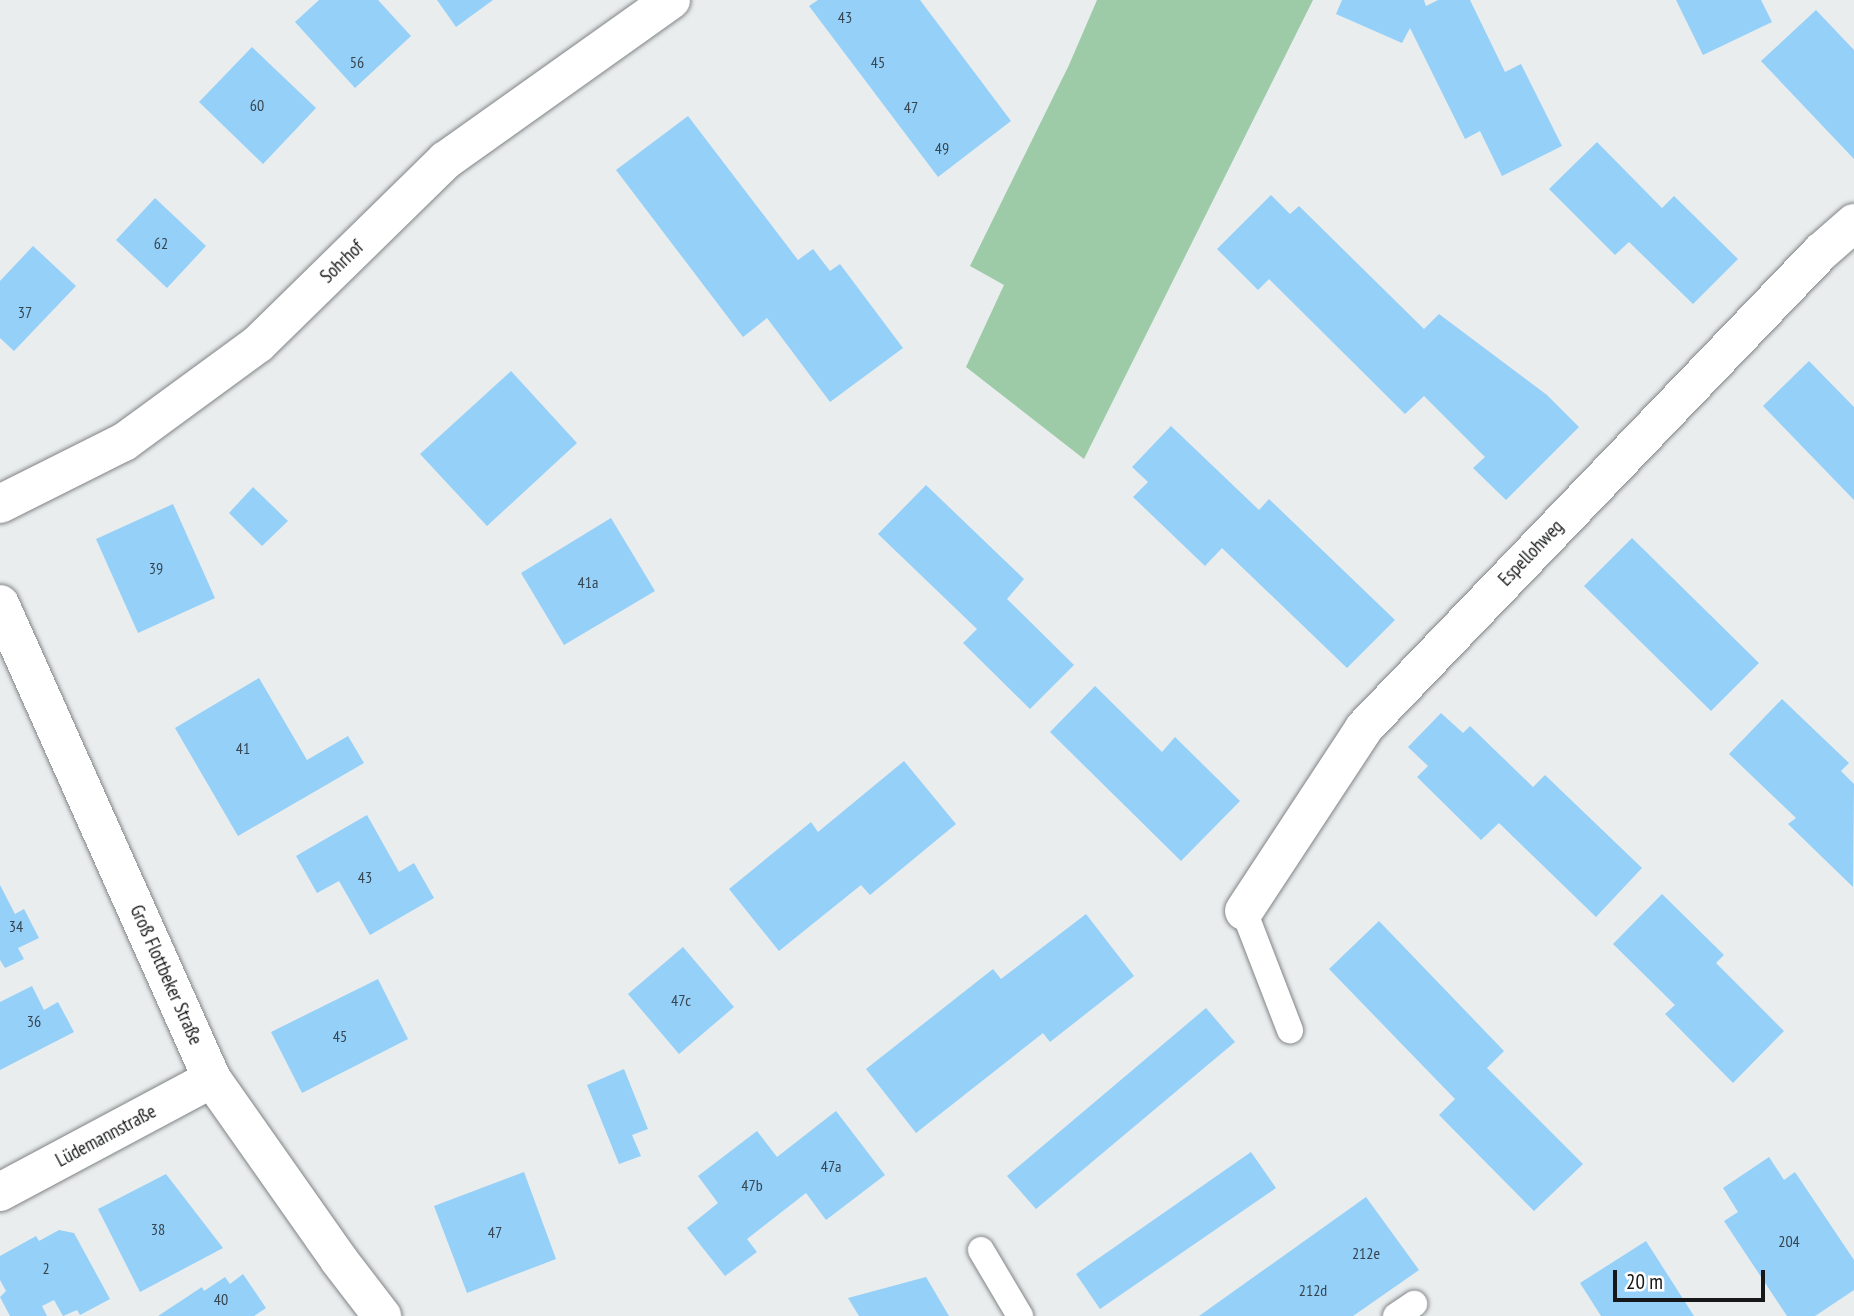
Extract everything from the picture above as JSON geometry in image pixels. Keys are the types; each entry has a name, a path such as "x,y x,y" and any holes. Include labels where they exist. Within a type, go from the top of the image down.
{"street":[{"name":"Sohrhof","path":"0,504 124,442 258,344 446,160 671,0"},
{"name":"Espellohweg","path":"1244,911 1364,727 1821,252 1854,223"},
{"name":"Groß Flottbeker Straße","path":"0,604 212,1079 339,1260 382,1316"},
{"name":"Lüdemannstraße","path":"0,1192 212,1079"}],"lane":[{"path":"1244,911 1290,1030"},
{"path":"981,1250 1020,1316"}],"green space":[{"path":"1097,0 1313,0 1084,459 966,367 1004,285 970,266 1069,65"}],"building":[{"path":"319,0 378,0 411,36 355,88 295,22"},
{"path":"437,0 493,0 456,27"},
{"path":"818,0 920,0 1011,121 938,177 809,6"},
{"path":"1342,0 1424,0 1426,6 1438,0 1470,0 1505,72 1521,64 1562,146 1502,176 1480,131 1465,139 1410,28 1402,43 1336,14"},
{"path":"1676,0 1761,0 1772,22 1703,55"},
{"path":"1816,10 1854,50 1854,159 1761,61"},
{"path":"252,47 316,108 263,164 199,102"},
{"path":"688,116 798,260 813,249 830,271 840,264 903,348 830,402 767,318 743,337 616,170"},
{"path":"1597,142 1662,208 1674,196 1738,259 1693,304 1629,242 1615,255 1549,189"},
{"path":"1271,195 1290,214 1299,206 1424,329 1439,314 1547,395 1579,427 1506,500 1473,468 1485,457 1424,396 1405,414 1269,279 1258,290 1217,249"},
{"path":"155,198 206,246 167,288 116,240"},
{"path":"33,246 76,286 14,351 0,338 0,281"},
{"path":"1809,361 1854,407 1854,500 1763,406"},
{"path":"511,371 577,443 487,526 420,454"},
{"path":"1171,426 1259,510 1269,499 1395,620 1347,668 1222,548 1205,566 1133,497 1148,482 1132,467"},
{"path":"926,485 1024,579 1007,599 1074,665 1030,709 963,643 977,629 878,534"},
{"path":"253,487 288,521 262,546 229,513"},
{"path":"173,504 215,598 138,633 96,539"},
{"path":"611,518 655,591 564,645 521,573"},
{"path":"1632,538 1759,663 1711,711 1584,586"},
{"path":"259,678 307,760 348,736 364,763 238,836 175,728"},
{"path":"1095,686 1162,752 1175,737 1240,801 1181,861 1050,732"},
{"path":"1782,699 1849,763 1841,771 1854,784 1853,887 1788,824 1796,818 1729,754"},
{"path":"1441,713 1463,733 1470,726 1533,787 1545,775 1642,868 1596,917 1499,823 1481,840 1417,777 1428,766 1408,747"},
{"path":"904,761 956,824 870,895 861,885 779,951 729,889 811,822 818,832"},
{"path":"367,815 399,872 414,863 434,898 370,935 339,881 317,893 296,856"},
{"path":"0,885 15,914 24,909 39,938 18,948 24,959 5,968 0,960"},
{"path":"1662,894 1724,955 1716,963 1784,1031 1733,1083 1665,1014 1675,1005 1613,944"},
{"path":"1086,914 1134,976 1050,1042 1043,1033 916,1133 866,1069 993,969 1001,979"},
{"path":"1379,921 1504,1051 1487,1068 1583,1164 1534,1211 1439,1115 1455,1099 1329,969"},
{"path":"683,947 734,1007 679,1054 628,994"},
{"path":"378,979 408,1039 302,1093 271,1032"},
{"path":"32,986 44,1010 58,1002 74,1032 0,1070 0,1002"},
{"path":"1206,1008 1235,1042 1036,1209 1007,1176"},
{"path":"624,1069 648,1129 632,1135 641,1156 619,1164 587,1085"},
{"path":"836,1111 885,1175 826,1220 806,1193 747,1239 757,1252 725,1276 687,1228 718,1203 698,1176 757,1131 777,1157"},
{"path":"1251,1152 1276,1188 1100,1309 1076,1274"},
{"path":"1769,1157 1784,1180 1795,1172 1854,1260 1854,1290 1815,1316 1787,1316 1724,1221 1738,1212 1723,1188"},
{"path":"524,1172 556,1259 467,1293 434,1206"},
{"path":"166,1174 223,1248 140,1292 98,1209"},
{"path":"1366,1197 1419,1270 1353,1316 1199,1316"},
{"path":"59,1230 74,1233 110,1299 80,1315 77,1310 63,1316 54,1300 42,1306 47,1316 10,1316 0,1297 6,1291 0,1280 0,1256 36,1236 39,1241"},
{"path":"1646,1241 1694,1316 1601,1316 1580,1283"},
{"path":"243,1274 266,1308 254,1316 158,1316 202,1287 204,1291 225,1277 230,1284"},
{"path":"926,1277 949,1316 859,1316 848,1298"}]}
